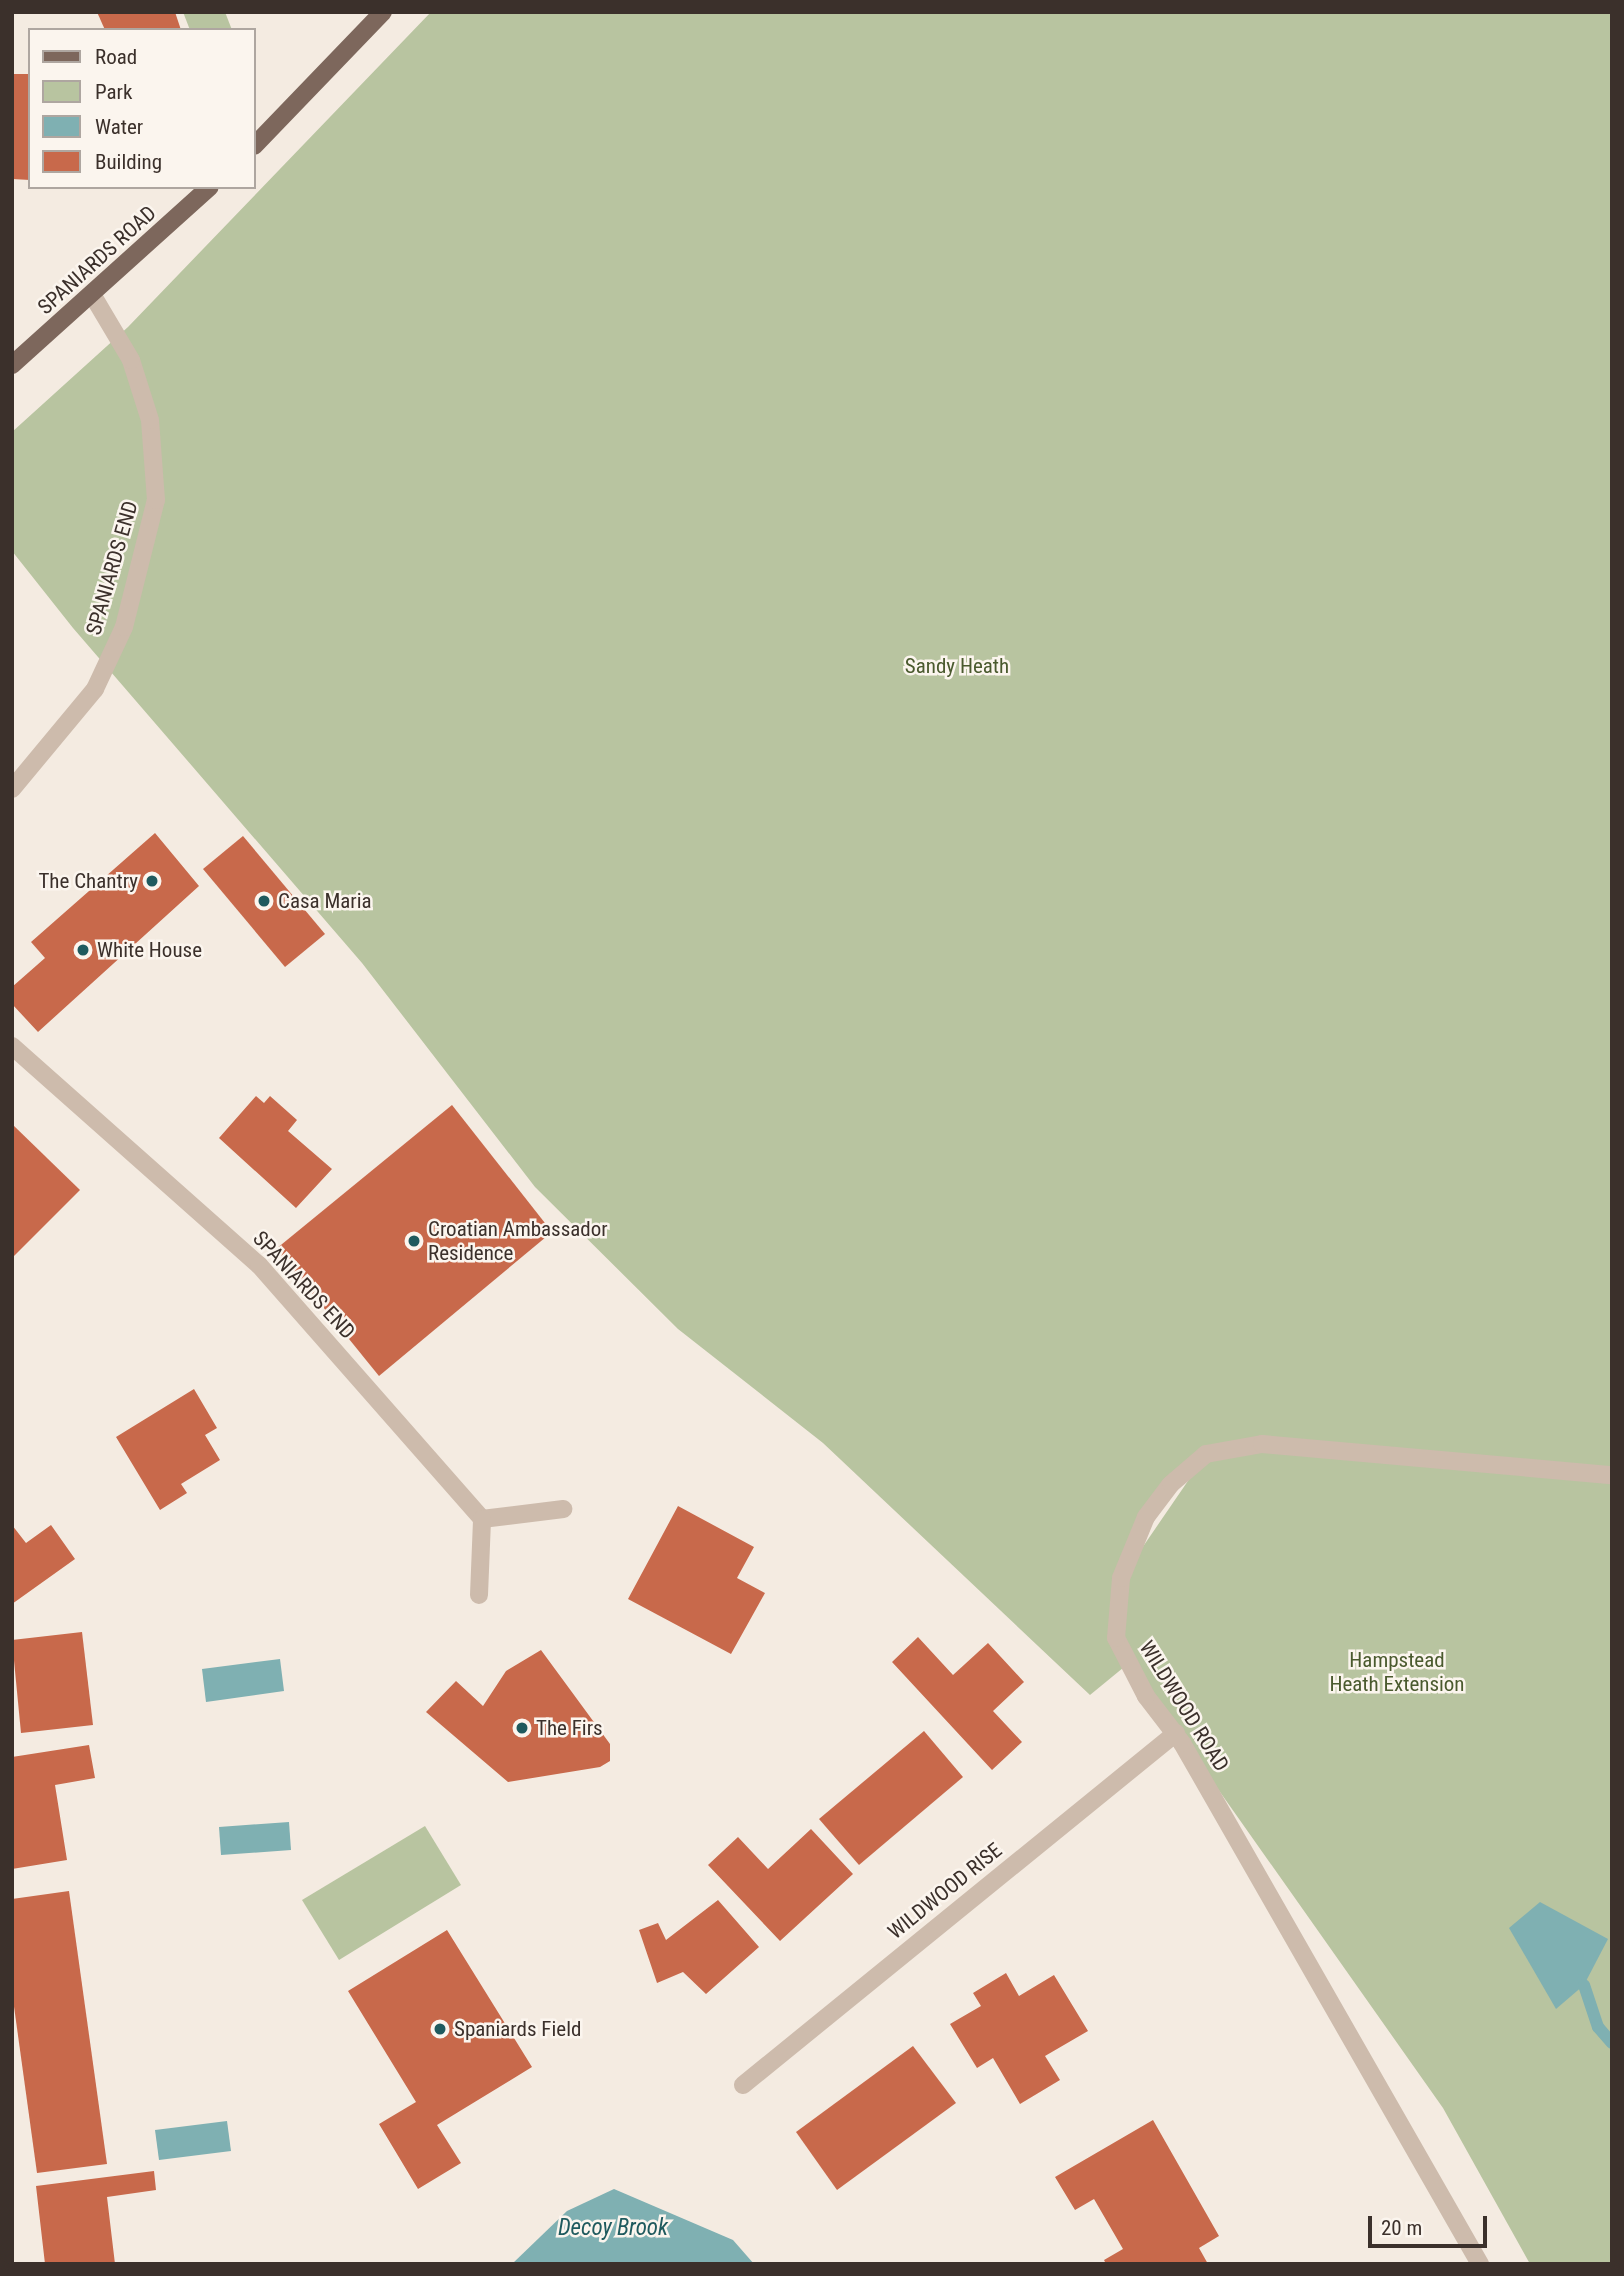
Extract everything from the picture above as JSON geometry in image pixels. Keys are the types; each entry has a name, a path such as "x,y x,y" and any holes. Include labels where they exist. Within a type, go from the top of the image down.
{"main road":[{"path":"256,144 383,12"},
{"name":"SPANIARDS ROAD","path":"12,365 93,296 208,189"}],"street":[{"name":"SPANIARDS END","path":"12,789 95,689 124,627 156,500 150,420 131,360 93,296"},
{"name":"SPANIARDS END","path":"12,1046 259,1265 482,1519"},
{"name":"WILDWOOD ROAD","path":"1480,2264 1176,1733 1146,1696 1116,1638 1121,1578 1146,1517 1171,1485 1206,1454 1262,1444 1612,1475"},
{"path":"479,1595 482,1519 563,1509"},
{"name":"WILDWOOD RISE","path":"743,2085 1176,1733"}],"green space":[{"path":"183,12 225,12 231,28 189,28"},
{"name":"Sandy Heath","path":"431,12 1612,12 1612,2264 1530,2264 1443,2108 1129,1663 1090,1695 823,1443 678,1329 535,1187 362,963 73,628 12,551 12,432 128,327","holes":["1203,1459 1129,1567 1146,1517"]},
{"path":"425,1826 461,1885 339,1960 302,1900"}],"water":[{"path":"280,1659 284,1691 206,1702 202,1669"},
{"path":"289,1822 291,1850 221,1855 219,1827"},
{"path":"1540,1902 1608,1939 1584,1985 1556,2009 1509,1928"},
{"path":"227,2121 231,2151 159,2160 155,2130"},
{"name":"Decoy Brook","path":"614,2189 733,2240 754,2264 512,2264 567,2211"}],"building":[{"path":"97,12 175,12 180,28 104,28"},
{"path":"12,74 28,74 28,180 12,179"},
{"name":"White House","path":"155,833 199,886 38,1032 12,1004 12,987 45,958 31,942"},
{"name":"Casa Maria","path":"243,836 325,934 285,967 203,869"},
{"path":"256,1096 264,1103 270,1096 297,1120 288,1131 332,1169 296,1208 219,1138"},
{"name":"Croatian Ambassador Residence","path":"452,1105 552,1232 379,1376 276,1249"},
{"path":"12,1124 80,1190 12,1258"},
{"path":"194,1389 217,1428 205,1435 220,1460 181,1484 187,1493 160,1510 116,1437"},
{"path":"678,1506 754,1547 737,1578 765,1593 731,1654 628,1599"},
{"path":"12,1525 26,1543 51,1525 75,1559 12,1604"},
{"path":"82,1632 93,1725 21,1733 12,1640"},
{"path":"918,1637 953,1675 988,1643 1024,1682 993,1711 1022,1742 992,1770 892,1662"},
{"name":"The Firs","path":"541,1650 610,1744 610,1761 600,1767 508,1782 426,1712 456,1681 483,1706 506,1671"},
{"path":"924,1731 963,1777 859,1865 819,1819"},
{"path":"89,1745 95,1778 55,1785 67,1860 12,1869 12,1757"},
{"path":"811,1829 853,1874 780,1941 708,1865 738,1837 768,1869"},
{"path":"69,1891 107,2164 37,2173 12,1992 12,1899"},
{"path":"718,1900 759,1947 706,1994 683,1972 657,1983 639,1930 658,1923 666,1940"},
{"name":"Spaniards Field","path":"447,1930 532,2067 437,2125 461,2163 418,2189 379,2124 416,2102 348,1991"},
{"path":"1006,1973 1019,1996 1054,1975 1088,2031 1045,2056 1060,2080 1020,2104 993,2058 977,2068 950,2024 981,2006 973,1993"},
{"path":"913,2046 956,2103 837,2190 796,2132"},
{"path":"1153,2120 1219,2236 1199,2248 1208,2264 1106,2264 1104,2260 1123,2249 1094,2199 1075,2210 1055,2177"},
{"path":"154,2171 156,2190 107,2197 115,2264 45,2264 36,2186"}],"waterway":[{"name":"Decoy Brook","path":"1584,1985 1598,2027 1612,2043"}],"place":[{"name":"The Chantry","path":"152,881"},
{"name":"Casa Maria","path":"264,901"},
{"name":"White House","path":"83,950"},
{"name":"Croatian Ambassador Residence","path":"414,1241"},
{"name":"The Firs","path":"522,1728"},
{"name":"Spaniards Field","path":"440,2029"}],"park label":[{"name":"Hampstead Heath Extension","path":"1397,1672"}]}
